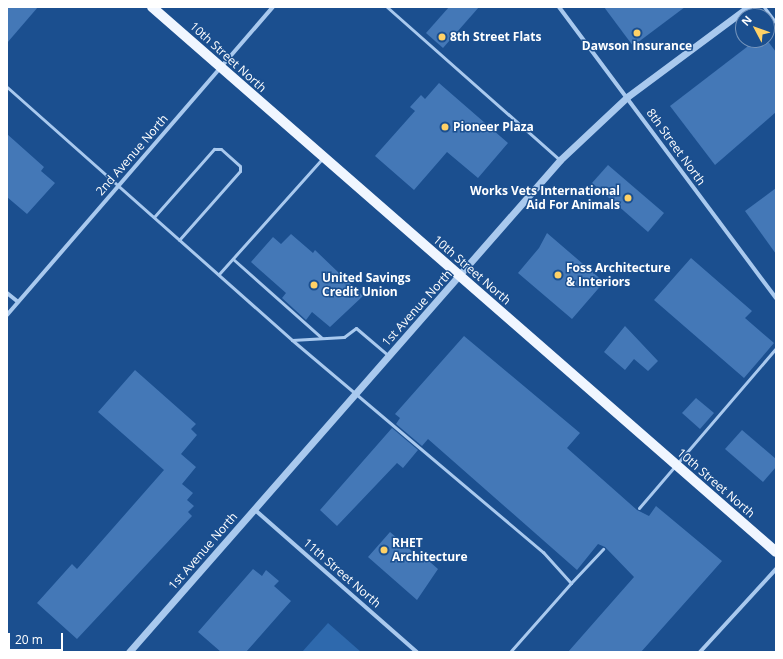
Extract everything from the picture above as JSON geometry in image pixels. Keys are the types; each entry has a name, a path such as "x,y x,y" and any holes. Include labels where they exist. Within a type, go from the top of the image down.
{"main road":[{"name":"10th Street North","path":"152,7 323,158 776,552"}],"street":[{"name":"2nd Avenue North","path":"7,316 273,7"},
{"name":"8th Street North","path":"560,7 776,298"},
{"name":"1st Avenue North","path":"129,652 460,277 560,160 627,97 748,7"},
{"path":"7,293 18,302"},
{"name":"11th Street North","path":"254,509 418,652"},
{"path":"700,652 776,569"}],"lane":[{"path":"387,7 560,160"},
{"path":"764,7 776,23"},
{"path":"7,87 292,340 358,392 543,552 571,583"},
{"path":"154,217 214,149 221,149 240,166 240,171 179,240"},
{"path":"219,274 323,158"},
{"path":"232,259 322,338"},
{"path":"292,340 344,337 356,328 389,356"},
{"path":"638,508 776,348"},
{"path":"510,652 602,549"}],"shaded area":[{"path":"328,623 361,652 302,652"}],"building":[{"path":"7,7 38,7 7,43"},
{"name":"8th Street Flats","path":"449,7 479,7 443,48 426,33"},
{"name":"Dawson Insurance","path":"604,7 685,7 633,46"},
{"path":"746,48 773,48 776,52 776,112 715,165 670,106"},
{"name":"Pioneer Plaza","path":"439,83 508,143 478,178 447,152 414,190 375,156 415,111 410,107 421,95 425,99"},
{"path":"7,134 44,167 41,171 55,183 27,214 7,197"},
{"name":"Works Vets International Aid For Animals","path":"608,165 664,213 648,232 592,183"},
{"path":"776,188 776,254 745,211"},
{"name":"Foss Architecture & Interiors","path":"547,233 604,282 572,319 518,273 539,248"},
{"name":"United Savings Credit Union","path":"291,234 313,253 315,250 363,296 330,327 312,312 306,320 282,298 286,293 251,262 273,237 281,244"},
{"path":"691,258 752,311 745,318 774,343 744,378 654,300"},
{"path":"625,326 658,361 648,371 634,359 625,370 604,352"},
{"path":"464,336 580,433 567,448 637,510 649,516 656,506 722,561 641,652 568,652 634,577 605,547 598,544 577,570 428,439 422,446 396,424 400,418 395,414"},
{"path":"135,370 196,424 191,429 197,435 181,454 196,467 182,484 193,493 187,500 194,506 188,512 192,516 77,639 37,603 72,564 77,569 164,470 98,412"},
{"path":"696,398 714,413 700,429 682,413"},
{"path":"392,428 418,450 403,468 397,463 337,526 320,510"},
{"path":"742,430 776,459 776,467 763,482 725,449"},
{"path":"390,532 421,559 423,556 438,569 417,600 368,557"},
{"path":"253,569 262,576 266,570 279,581 274,586 291,601 246,652 221,652 198,632"}],"place":[{"name":"Dawson Insurance","path":"637,33"},
{"name":"8th Street Flats","path":"442,37"},
{"name":"Pioneer Plaza","path":"445,127"},
{"name":"Works Vets International Aid For Animals","path":"628,198"},
{"name":"Foss Architecture & Interiors","path":"558,275"},
{"name":"United Savings Credit Union","path":"314,285"},
{"name":"RHET Architecture","path":"384,550"}]}
